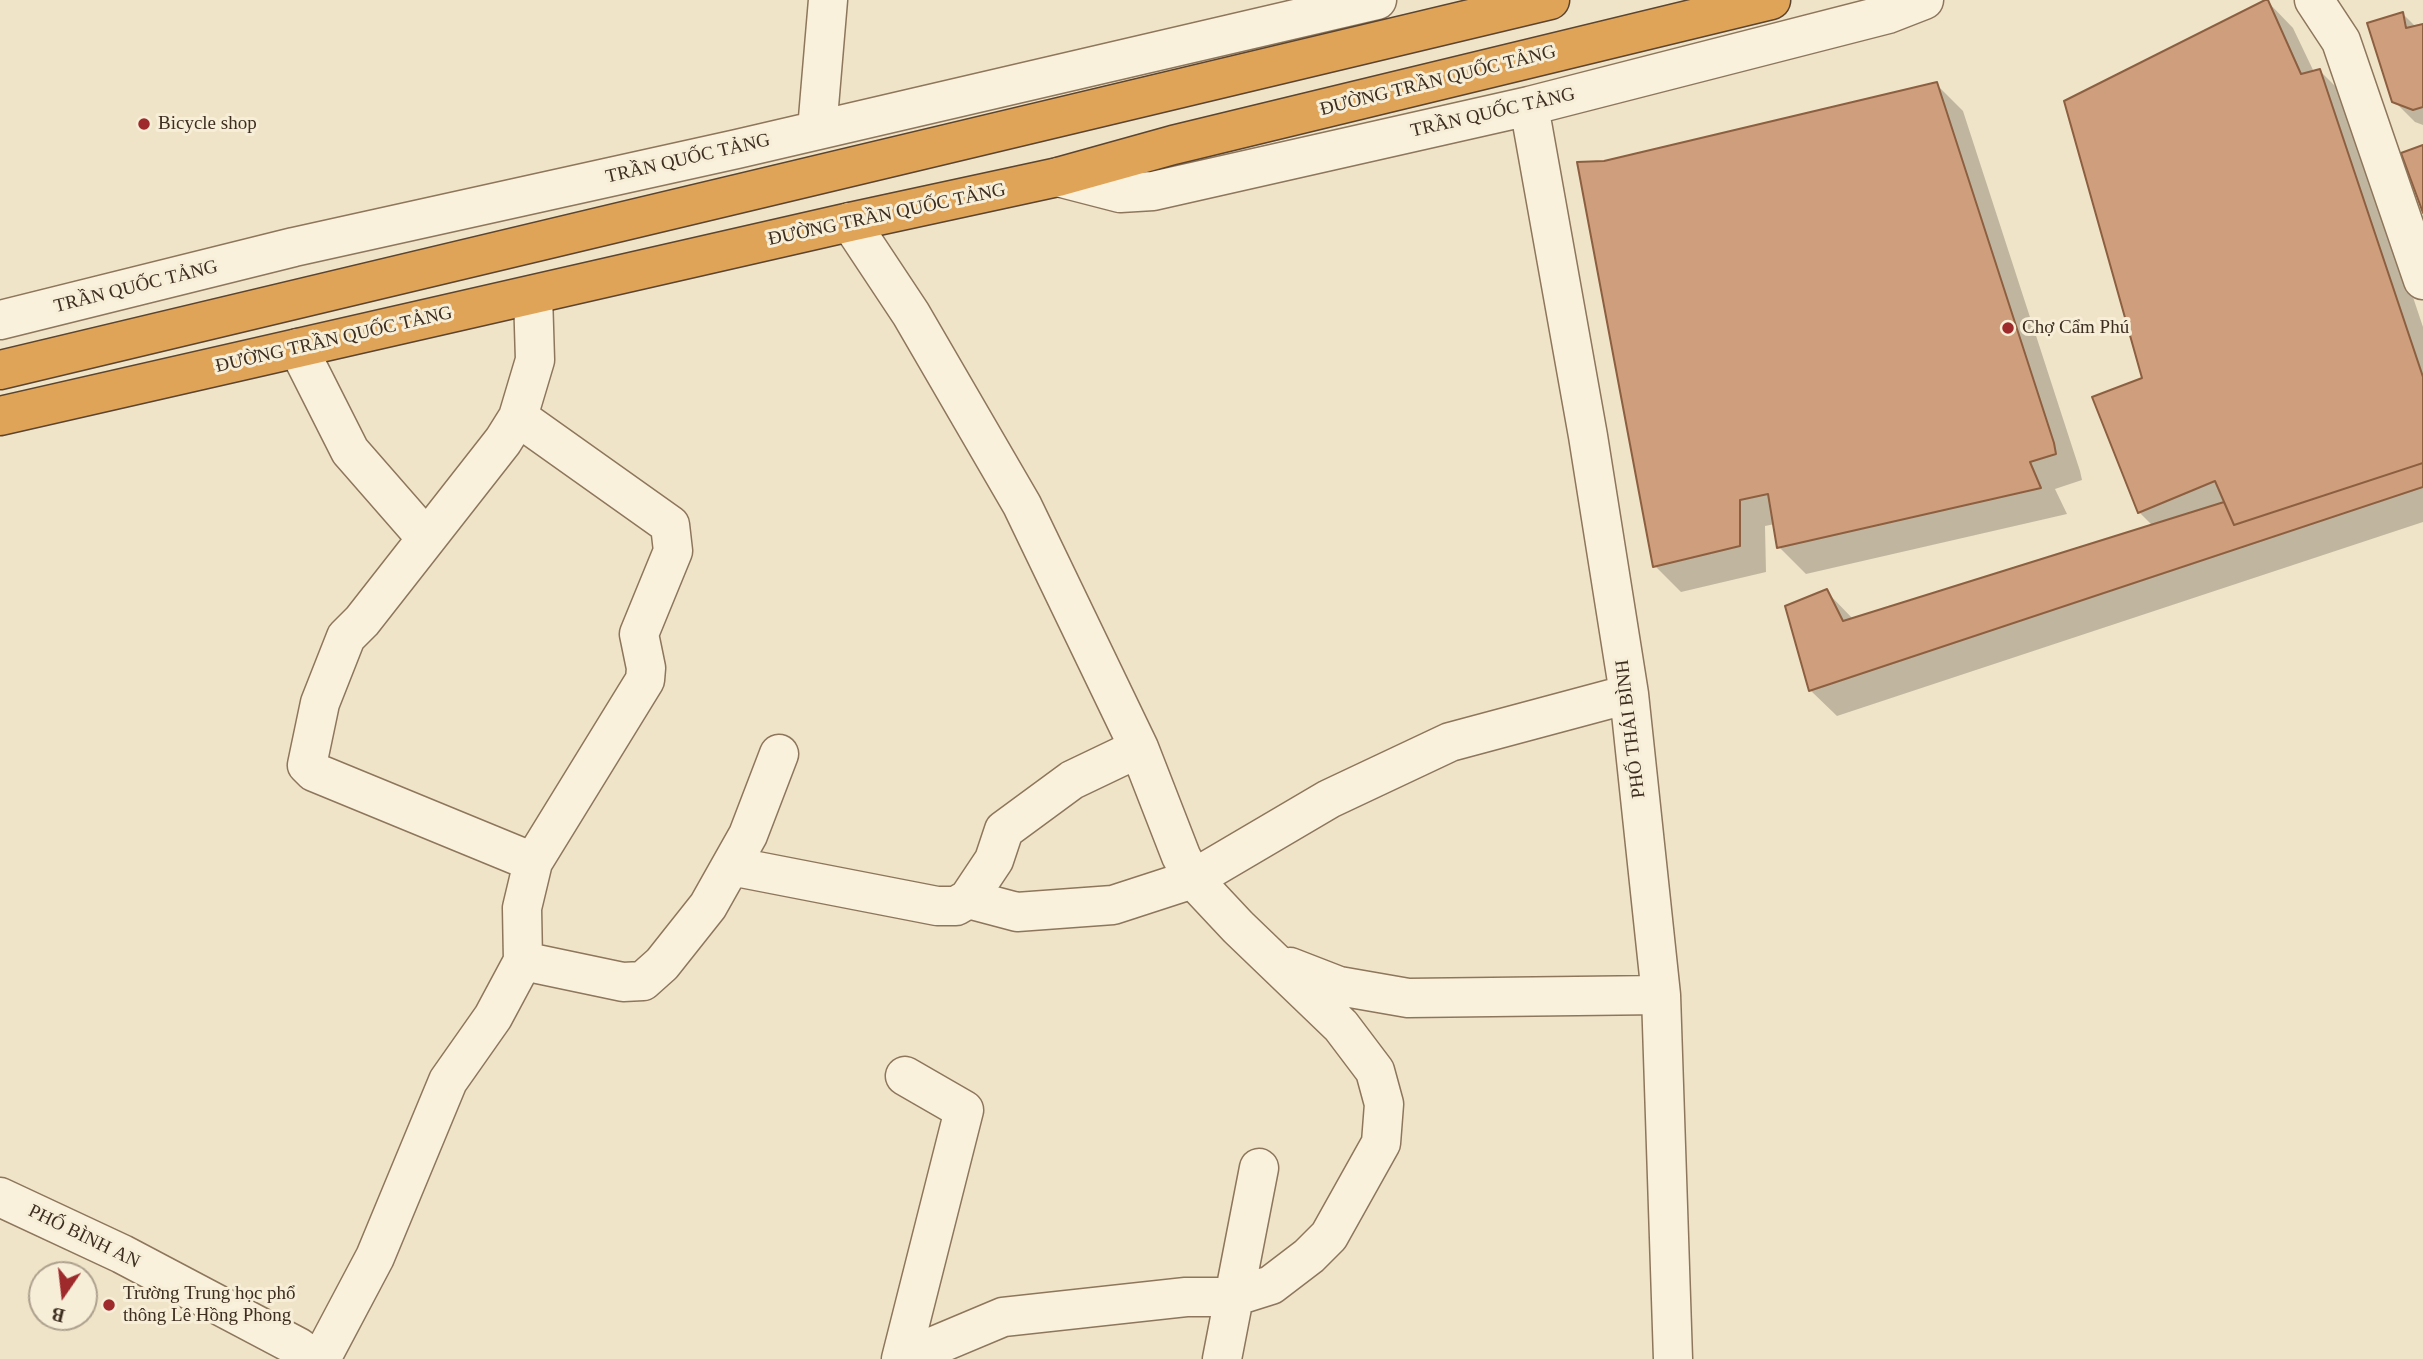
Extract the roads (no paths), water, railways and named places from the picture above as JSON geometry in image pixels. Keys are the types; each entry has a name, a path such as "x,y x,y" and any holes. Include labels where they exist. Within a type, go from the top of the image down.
{"highway":[{"path":"0,370 1550,0"},
{"name":"ĐƯỜNG TRẦN QUỐC TẢNG","path":"0,416 1058,177 1173,145 1771,0"}],"street":[{"path":"817,130 828,0"},
{"name":"TRẦN QUỐC TẢNG","path":"0,320 294,247 817,130 1377,0"},
{"name":"TRẦN QUỐC TẢNG","path":"1058,177 1120,193 1153,191 1529,106 1888,14 1924,0"},
{"path":"2319,1 2341,41 2423,280"},
{"name":"PHỐ THÁI BÌNH","path":"1529,106 1588,436 1629,694 1661,995 1673,1359"},
{"path":"850,222 911,314 1022,505 1139,748 1181,856 1193,879 1341,1026 1375,1071 1384,1104 1381,1143 1329,1236 1309,1256 1271,1285 1233,1297 1186,1297 1003,1317 902,1359"},
{"path":"533,295 535,360 518,417 503,441 362,621 346,637 320,703 307,765 314,772 533,862"},
{"path":"298,348 350,451 426,538"},
{"path":"321,1359 375,1257 448,1081 493,1017 523,961 522,908 533,862 645,680 646,668 639,634 673,551 670,525 518,417"},
{"path":"968,899 1017,912 1113,905 1193,879 1328,799 1450,742 1629,694"},
{"path":"731,866 937,906 956,906 968,899 994,860 1004,830 1072,780 1139,748"},
{"path":"523,961 622,982 643,981 662,964 708,906 748,835 779,754"},
{"path":"1274,961 1339,986 1408,998 1661,995"},
{"path":"902,1359 964,1110 905,1076"},
{"path":"1222,1359 1259,1168"},
{"name":"PHỐ BÌNH AN","path":"0,1197 122,1254 298,1347 314,1359"}],"place":[{"name":"Bicycle shop","path":"144,124"},
{"name":"Chợ Cẩm Phú","path":"2008,328"},
{"name":"Trường Trung học phổ thông Lê Hồng Phong","path":"109,1305"}]}
